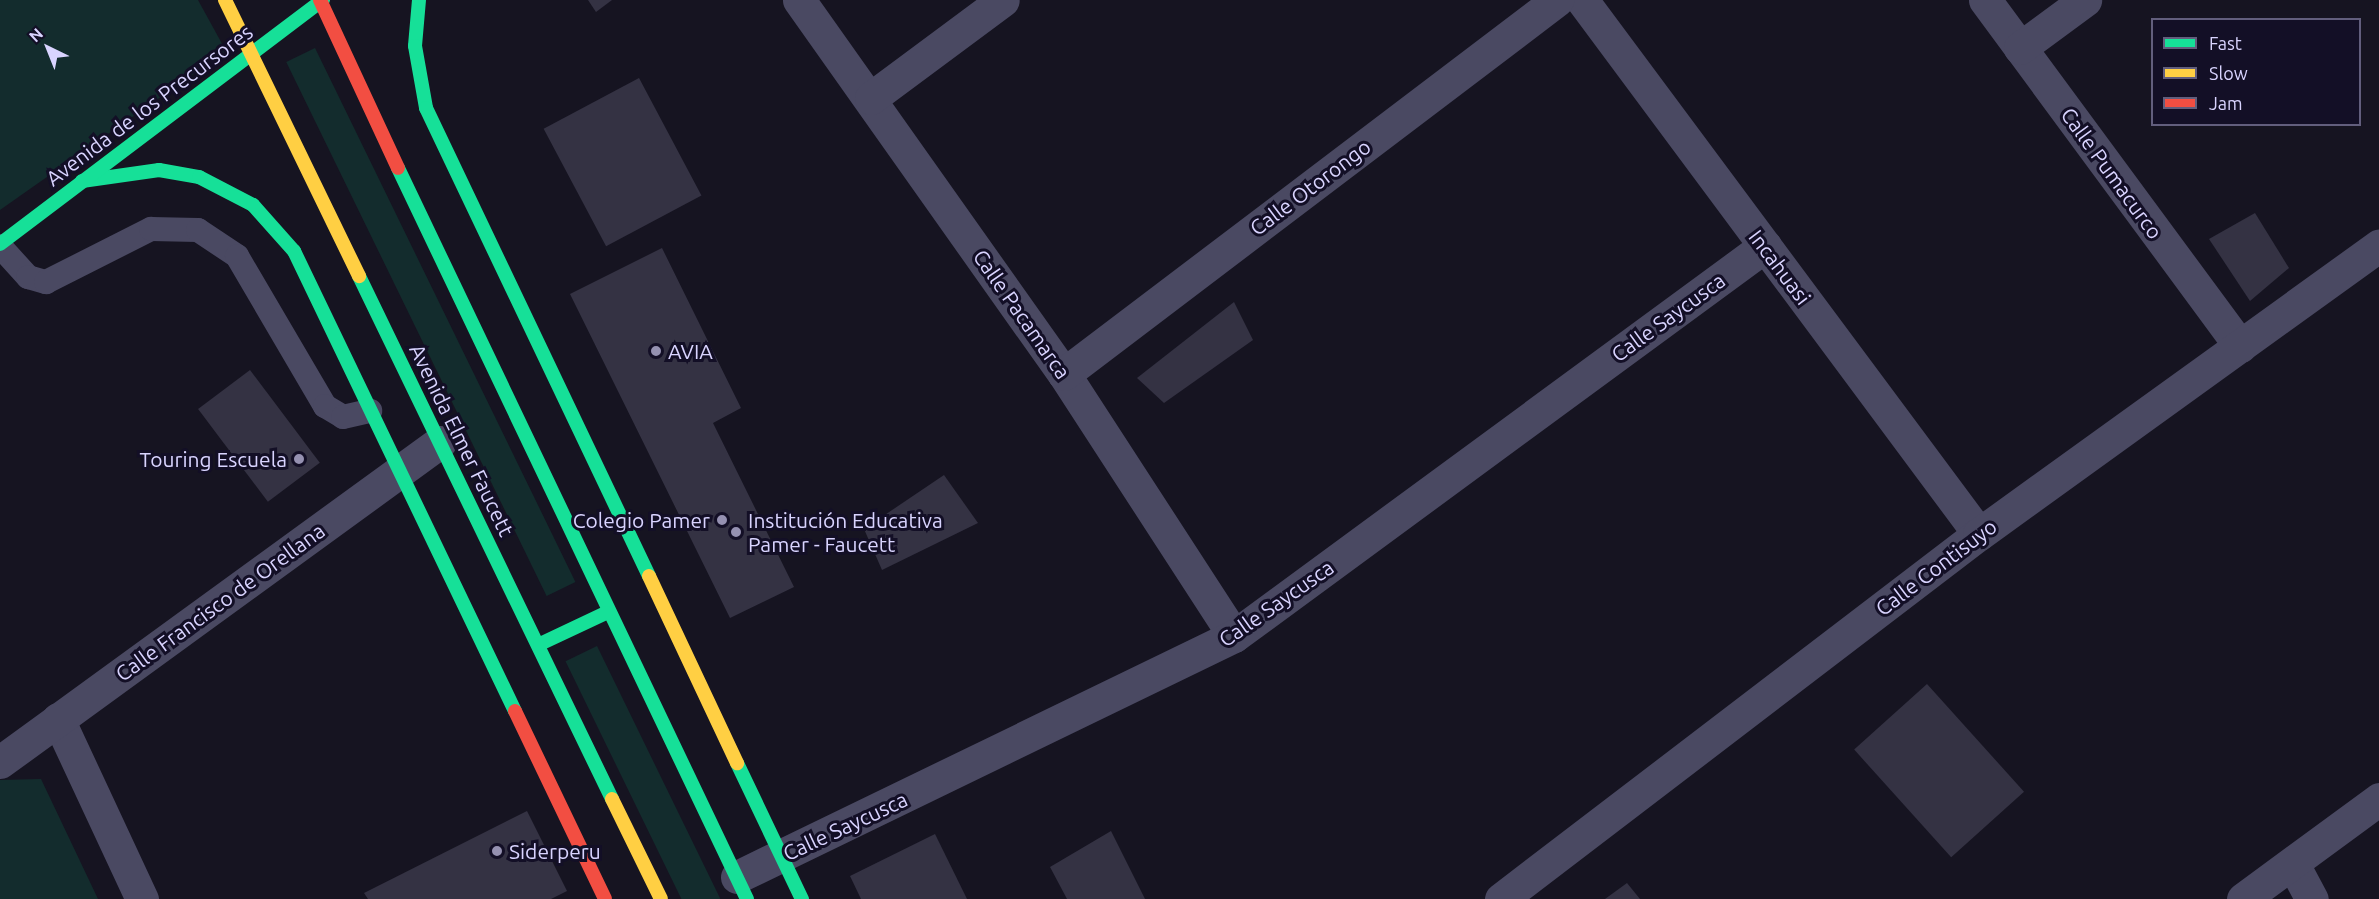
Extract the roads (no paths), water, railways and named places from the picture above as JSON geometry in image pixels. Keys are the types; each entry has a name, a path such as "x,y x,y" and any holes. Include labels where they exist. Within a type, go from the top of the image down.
{"main road":[{"name":"Avenida Elmer Faucett","path":"225,0 540,644 661,899"},
{"path":"419,0 415,46 426,108 802,899"},
{"name":"Avenida de los Precursores","path":"0,245 321,1"},
{"path":"321,1 606,612 742,888"},
{"path":"82,181 159,170 199,177 253,205 294,251 398,472 605,899"},
{"path":"540,644 606,612"}],"street":[{"name":"Calle Pacamarca","path":"799,0 871,98 1064,374 1234,636"},
{"path":"871,98 1003,0"},
{"name":"Calle Otorongo","path":"1064,374 1557,0"},
{"name":"Incahuasi","path":"1582,0 1979,534"},
{"name":"Calle Pumacurco","path":"1985,0 2240,346"},
{"path":"2020,48 2085,0"},
{"name":"Calle Saycusca","path":"742,888 782,856 1234,636 1765,246"},
{"name":"Calle Contisuyo","path":"1501,899 1979,534 2379,246"},
{"name":"Calle Francisco de Orellana","path":"0,762 440,442"},
{"path":"58,719 142,899"},
{"path":"2243,899 2379,799"},
{"path":"2293,864 2312,899"}],"lane":[{"path":"0,245 28,277 45,282 151,229 198,230 237,256 325,406 343,417 370,411"}],"place":[{"name":"AVIA","path":"656,351"},
{"name":"Touring Escuela","path":"299,459"},
{"name":"Colegio Pamer","path":"722,520"},
{"name":"Institución Educativa Pamer - Faucett","path":"736,532"},
{"name":"Siderperu","path":"497,851"}]}
